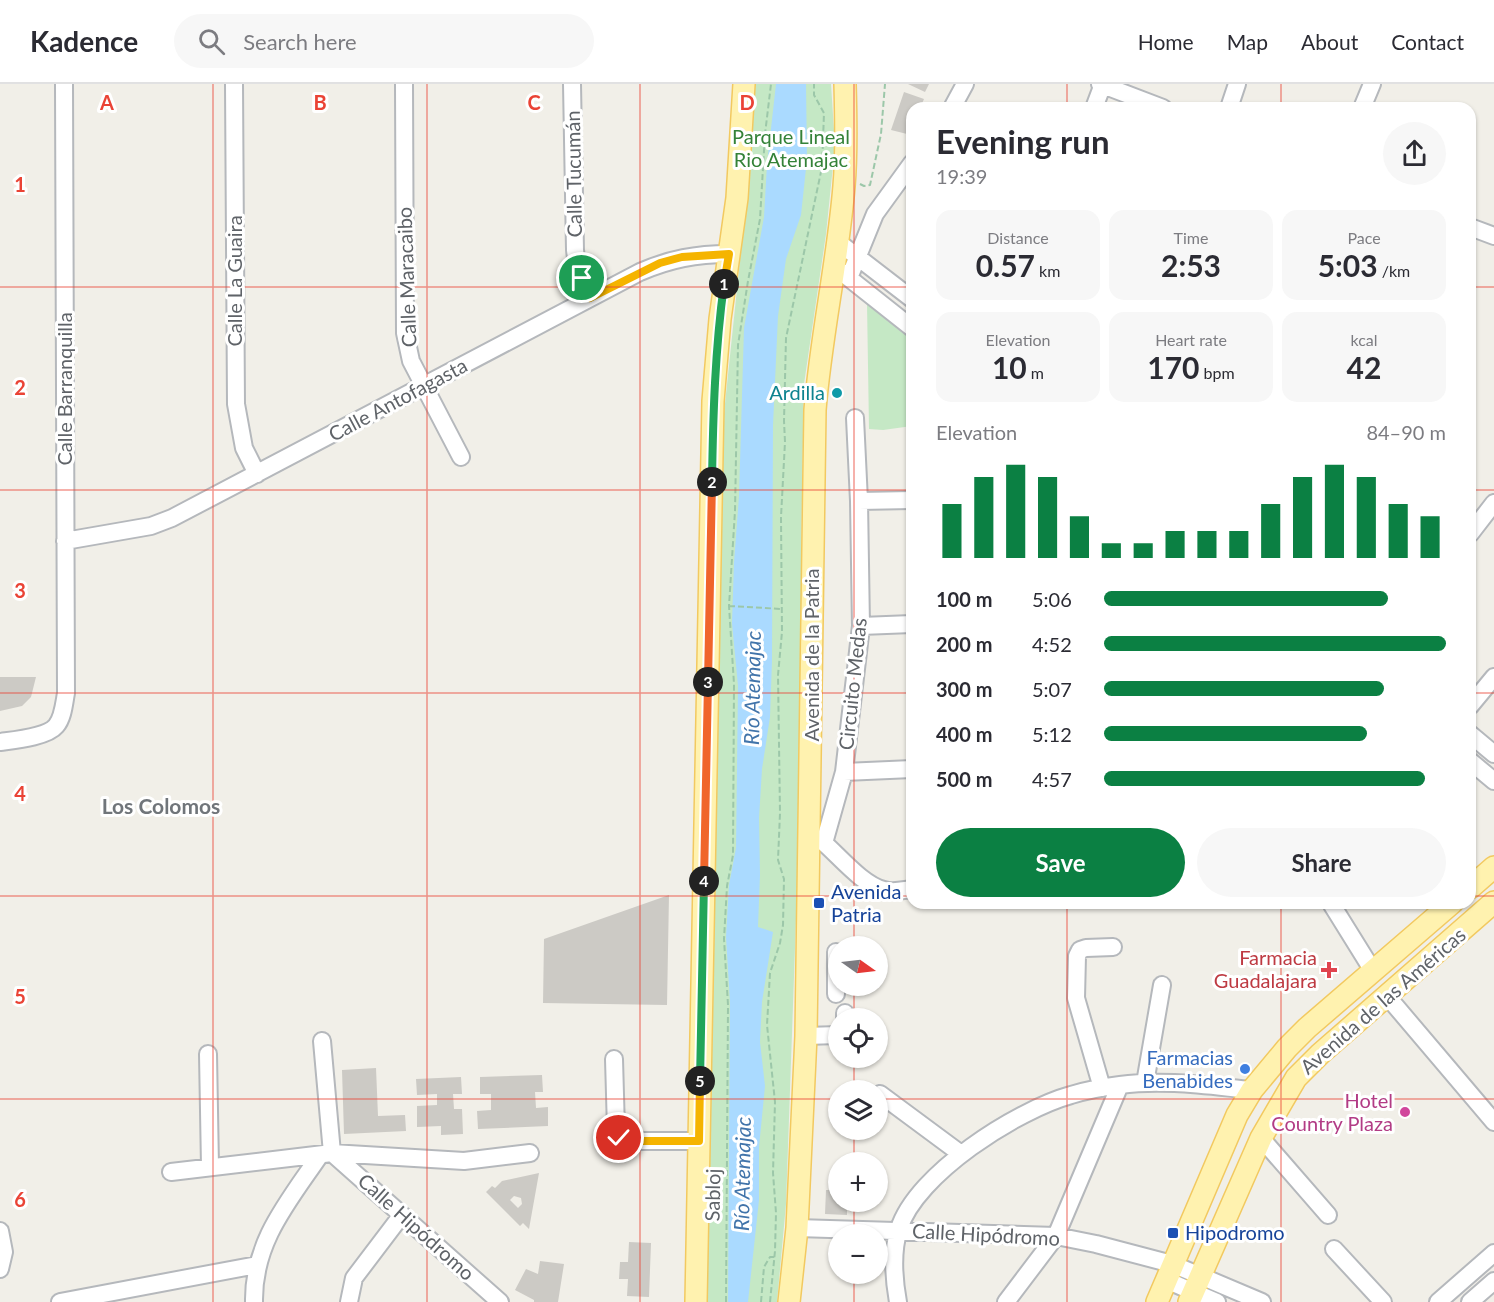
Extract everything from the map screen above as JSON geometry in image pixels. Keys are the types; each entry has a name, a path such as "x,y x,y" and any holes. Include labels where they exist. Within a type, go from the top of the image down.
{"main road":[{"path":"695,1300 714,401 720,319 737,198 744,84"},
{"path":"742,125 752,84"},
{"path":"835,84 846,123"},
{"name":"Avenida de la Patria","path":"801,1302 797,1228 807,973 817,848 815,410 823,334 842,272 838,243 845,178 845,84"},
{"path":"1476,883 1494,867"},
{"name":"Avenida de las Américas","path":"1194,1290 1261,1138 1296,1078 1320,1054 1494,902"},
{"name":"Avenida de las Américas","path":"1157,1302 1224,1141 1252,1090 1287,1048 1445,909"},
{"name":"Avenida de la Patria","path":"789,1302 781,1254 797,1228"}],"street":[{"name":"Calle Barranquilla","path":"0,742 44,734 56,727 66,693 64,84"},
{"name":"Calle La Guaira","path":"234,84 236,404 244,448 257,474"},
{"name":"Calle Maracaibo","path":"404,84 405,333 411,361 461,457"},
{"name":"Calle Tucumán","path":"572,84 575,250 578,266 590,298"},
{"path":"955,102 965,84"},
{"path":"1096,102 1102,84 1147,102"},
{"path":"1231,102 1237,84"},
{"path":"1364,102 1372,84"},
{"path":"906,171 875,214 857,257 842,272 906,323"},
{"path":"1476,231 1494,236"},
{"path":"838,243 906,294"},
{"name":"Calle Antofagasta","path":"65,541 162,523 660,263 682,257 729,254"},
{"name":"Circuito Medas","path":"817,848 844,772 861,626 855,418"},
{"path":"859,501 906,500"},
{"path":"1476,526 1494,503"},
{"path":"861,626 906,624"},
{"path":"1476,699 1494,677"},
{"path":"1476,739 1494,754"},
{"path":"1476,766 1494,781"},
{"path":"844,772 906,769"},
{"path":"817,848 872,885 883,890 906,890"},
{"path":"1334,909 1373,971"},
{"path":"1102,1088 1076,998 1077,956 1080,950 1086,948 1113,947"},
{"path":"807,973 828,974"},
{"path":"1145,1083 1162,985"},
{"path":"1387,996 1494,1122"},
{"path":"806,1036 828,1035"},
{"path":"254,1302 257,1265 263,1246 279,1216 326,1154 322,1041"},
{"path":"208,1054 210,1167"},
{"path":"614,1059 616,1130 619,1138 624,1141 699,1141"},
{"path":"898,1302 895,1287 898,1231 911,1204 962,1154 1006,1124 1070,1095 1120,1085 1188,1084 1252,1090"},
{"path":"1006,1302 1056,1236 1120,1085"},
{"path":"1479,1104 1494,1096"},
{"path":"888,1100 962,1154"},
{"path":"1261,1138 1328,1215"},
{"path":"171,1172 326,1154 464,1161 530,1153"},
{"name":"Calle Hipódromo","path":"326,1154 361,1177 491,1299"},
{"path":"349,1302 354,1278 401,1216"},
{"name":"Calle Hipódromo","path":"797,1228 1056,1236 1096,1244 1169,1272 1194,1290"},
{"path":"0,1231 4,1252 0,1269"},
{"path":"1334,1249 1383,1302"},
{"path":"1438,1302 1494,1253"},
{"path":"60,1302 257,1265"},
{"path":"1470,1302 1494,1281"},
{"path":"1194,1290 1217,1302"},
{"path":"1194,1290 1262,1302"}],"path":[{"name":"Sabloj","path":"726,1302 724,1272 728,1005 724,939 727,886 733,855 734,684 729,606 735,511 738,345 760,219 765,134 771,84"},
{"path":"770,1302 781,1254 776,1225 773,1173 775,1102 767,1007 770,973 780,943 783,925 784,879 778,860 780,813 778,675 783,574 781,496 785,442 785,356 786,338 822,167 824,113 814,95 814,84"},
{"path":"858,183 864,186 870,185 881,134 885,84"},
{"path":"729,606 782,609"},
{"path":"761,1302 764,1267 770,1257 781,1254"}],"green space":[{"name":"Parque Lineal Rio Atemajac","path":"753,84 831,84 835,146 826,234 804,384 801,777 786,1204 777,1302 704,1302 724,413 739,270"},
{"path":"867,303 906,333 906,427 883,430 869,429"}],"water":[{"name":"Río Atemajac","path":"776,84 806,84 807,159 801,215 786,259 778,316 773,425 772,661 770,717 762,769 759,818 758,927 773,932 762,1002 760,1042 765,1086 759,1147 759,1200 748,1302 728,1302 730,1002 726,937 729,885 736,848 738,686 732,623 734,563 739,496 744,328 764,217"}],"building":[{"path":"908,84 929,84 925,92"},
{"path":"904,92 924,99 923,102 906,102 906,134 891,130"},
{"path":"0,677 36,677 31,697 22,706 0,711"},
{"path":"669,895 667,1005 543,1003 544,939"},
{"path":"376,1068 378,1116 405,1115 406,1131 344,1134 342,1070"},
{"path":"542,1075 543,1092 535,1092 536,1108 548,1107 548,1126 478,1129 477,1111 491,1110 491,1094 480,1094 480,1077"},
{"path":"461,1077 462,1094 453,1094 454,1109 462,1109 463,1134 441,1135 441,1126 417,1127 417,1106 437,1105 437,1094 417,1095 416,1079"},
{"path":"539,1173 529,1229 523,1223 520,1226 486,1192 492,1186 495,1188 502,1181","holes":["514,1196 521,1198 522,1204 518,1208 510,1200"]},
{"path":"826,1190 828,1190 828,1212 847,1212 847,1215 825,1214"},
{"path":"629,1242 651,1243 649,1297 627,1296 628,1279 619,1279 620,1262 628,1262"},
{"path":"540,1261 564,1264 558,1302 534,1302 515,1290 526,1269 538,1274"}],"place":[{"name":"Ardilla","path":"837,393"},
{"name":"Avenida Patria","path":"819,903"},
{"name":"Farmacia Guadalajara","path":"1329,970"},
{"name":"Farmacias Benabides","path":"1245,1069"},
{"name":"Hotel Country Plaza","path":"1405,1112"},
{"name":"Hipodromo","path":"1173,1233"}],"district":[{"name":"Los Colomos","path":"161,807"}],"route":[{"path":"582,278 590,298 660,263 682,257 729,254 720,319 714,401 699,1141 624,1141 619,1138"}]}
